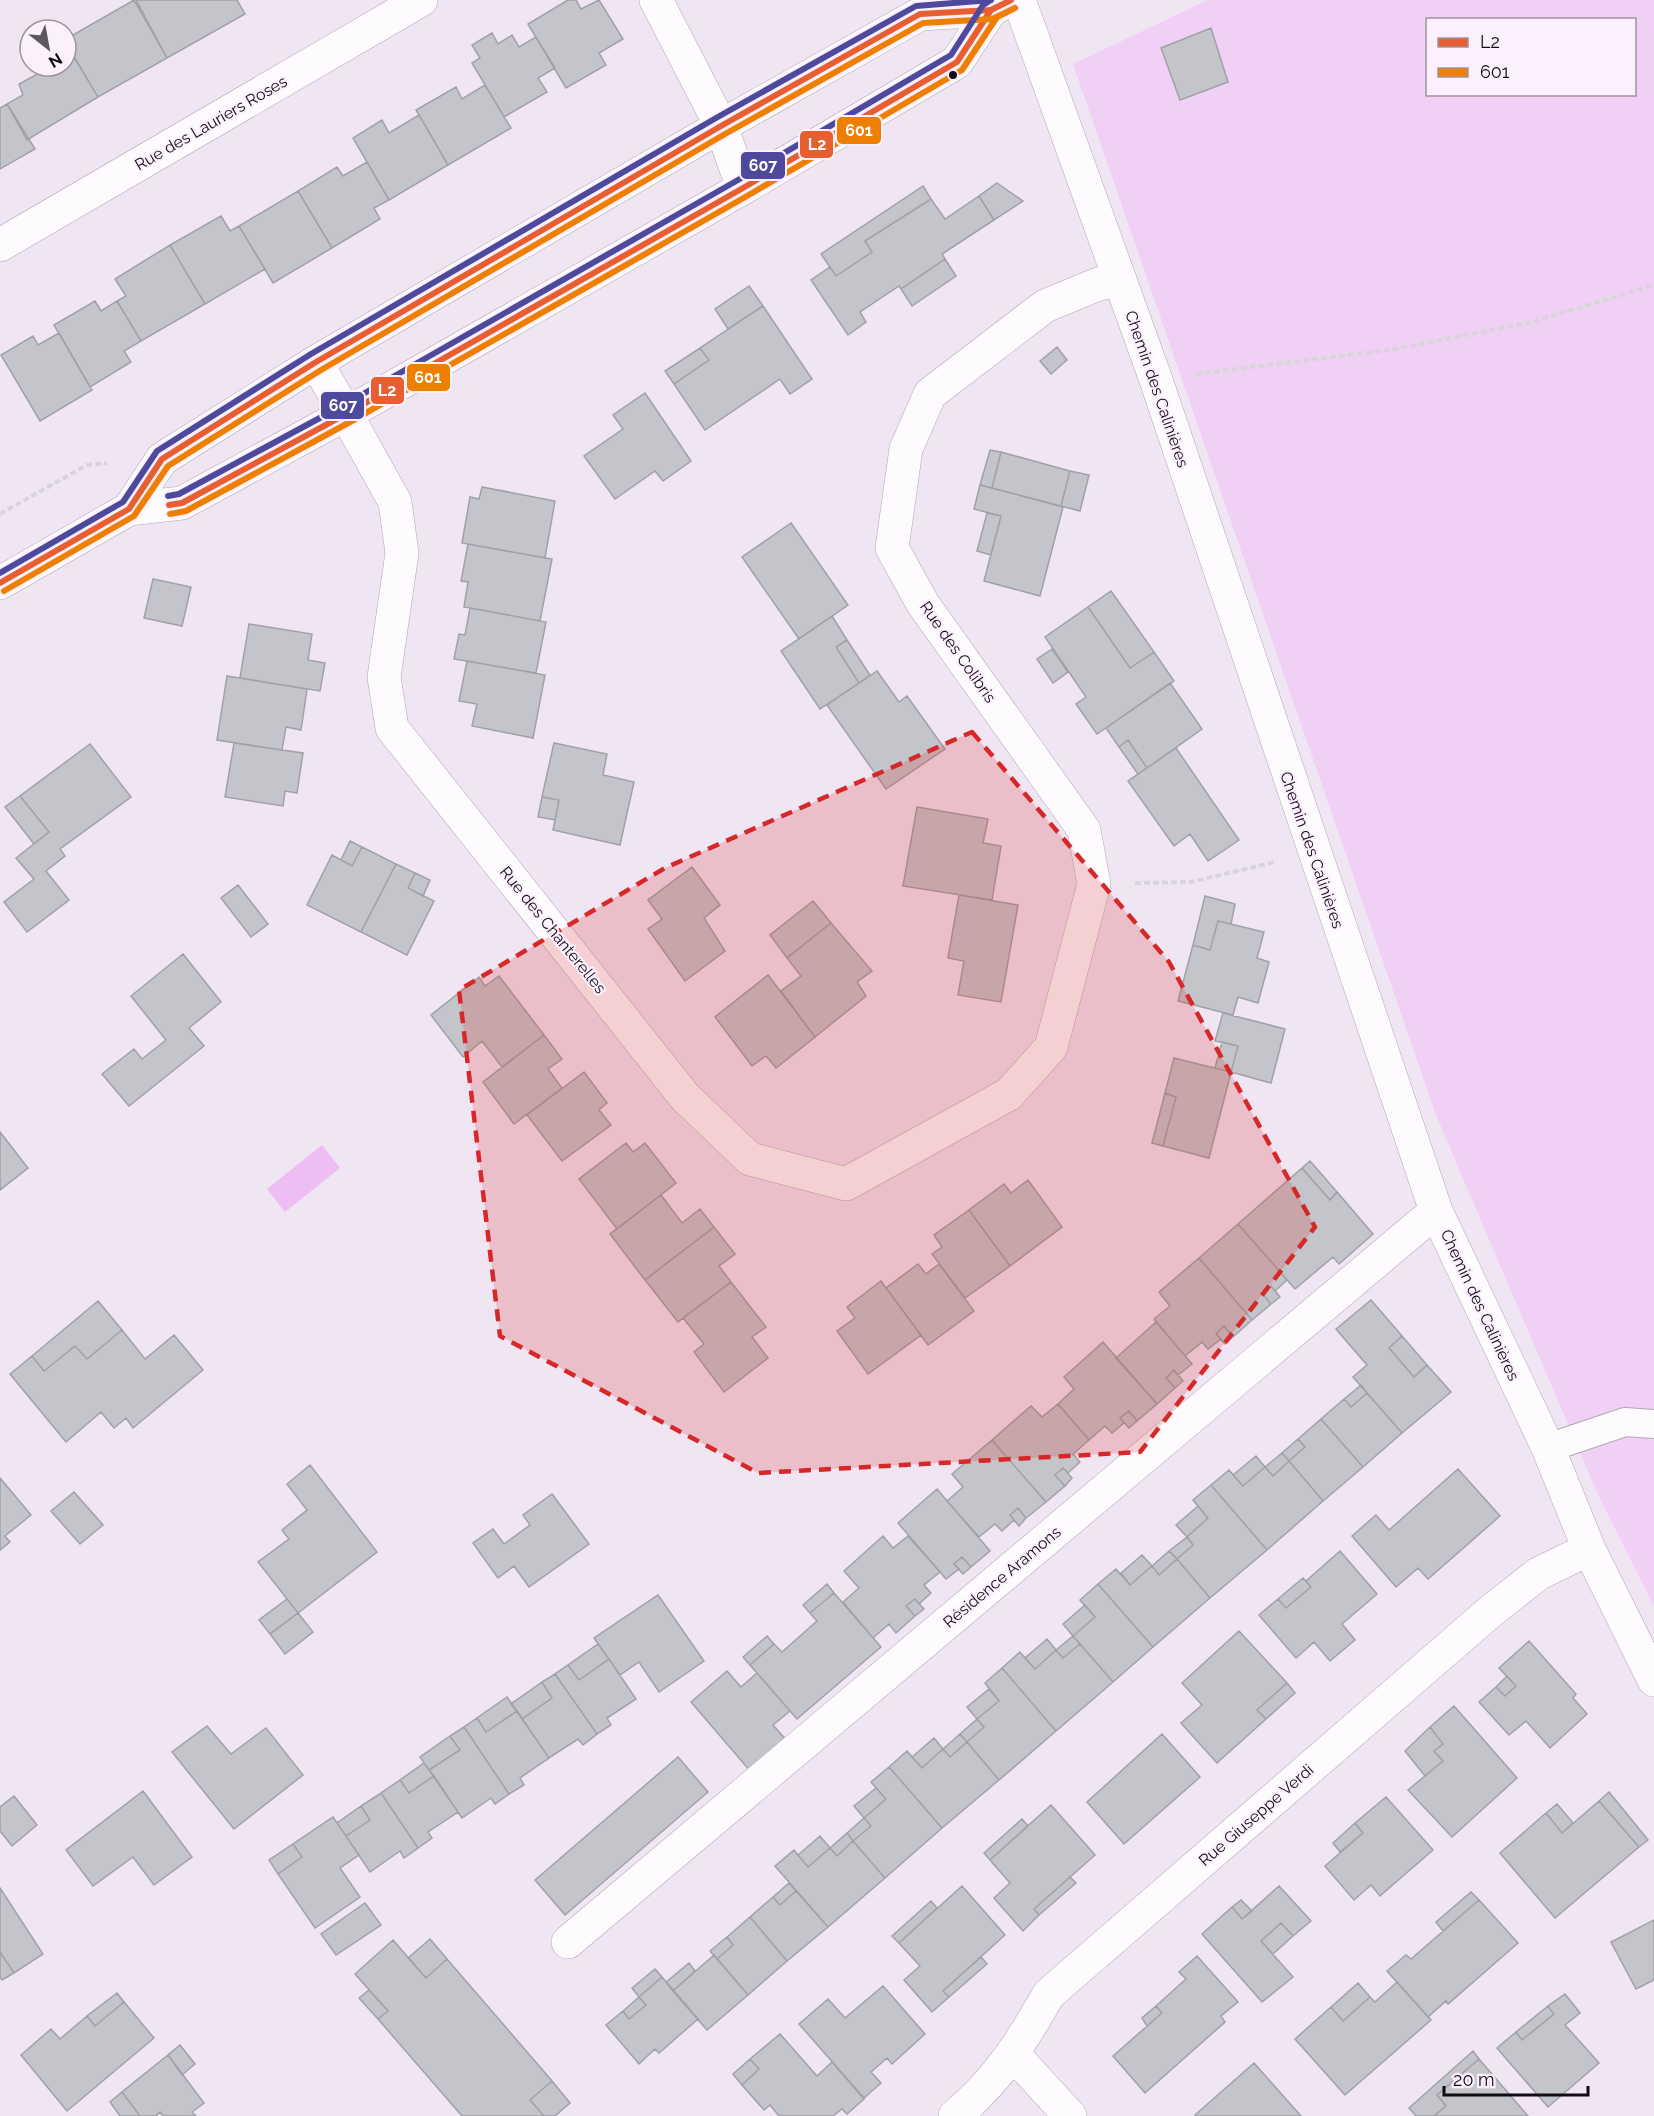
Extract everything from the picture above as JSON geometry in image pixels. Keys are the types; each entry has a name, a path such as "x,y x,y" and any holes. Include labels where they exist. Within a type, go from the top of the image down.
{"street":[{"name":"Rue des Lauriers Roses","path":"0,245 421,0"},
{"path":"656,0 721,126 743,188"},
{"path":"129,509 162,459 316,362 721,126 920,14 1007,3"},
{"path":"0,583 129,509 182,503 345,414 743,188 957,62 1007,3"},
{"name":"Chemin des Calinières","path":"1007,3 1156,380 1436,1212 1548,1448 1589,1549 1654,1680"},
{"name":"Rue des Colibris","path":"1009,1094 1051,1047 1094,884 1084,830 923,604 892,548 906,449 930,394 1045,306 1096,285 1118,279"},
{"name":"Rue des Chanterelles","path":"316,362 395,502 402,553 384,677 392,728 685,1097 750,1159 846,1184 1009,1094"},
{"name":"Résidence Aramons","path":"568,1942 1436,1212"},
{"name":"Rue Giuseppe Verdi","path":"955,2116 981,2094 1014,2055 1049,1994 1491,1611 1538,1574 1589,1549"},
{"path":"1014,2055 1070,2116"}],"lane":[{"path":"1548,1448 1625,1422 1654,1424"}],"path":[{"path":"1156,380 1389,350 1528,323 1654,285"},
{"path":"0,514 87,465 162,459"},
{"path":"1094,884 1191,882 1313,852"}],"highlighted area":[{"path":"972,732 1169,962 1315,1227 1140,1452 758,1473 500,1336 459,990 665,868"}],"shaded area":[{"path":"1208,0 1654,0 1654,1606 1599,1497 1436,1115 1073,64"},
{"path":"322,1145 340,1168 285,1212 267,1189"}],"building":[{"path":"134,0 167,58 98,97 78,64 78,32"},
{"path":"136,0 237,0 245,14 167,58"},
{"path":"568,0 576,0 581,9 599,0 623,39 599,53 606,65 566,88 528,24"},
{"path":"1211,28 1228,82 1180,100 1161,48"},
{"path":"492,33 498,44 512,35 519,47 536,37 555,68 538,78 547,92 504,117 472,63 480,58 472,45"},
{"path":"78,63 98,97 27,140 7,104 23,95 19,84 30,78 78,78"},
{"path":"485,85 511,128 448,165 416,110 456,87 462,99"},
{"path":"7,104 35,149 0,169 0,108"},
{"path":"419,115 448,165 389,200 353,138 382,120 389,133"},
{"path":"367,162 389,200 374,208 380,219 332,248 298,191 337,167 343,176"},
{"path":"997,183 1023,201 994,220 979,196"},
{"path":"923,186 931,199 865,241 872,252 836,276 821,254"},
{"path":"298,191 332,248 273,283 239,226"},
{"path":"979,196 994,220 942,254 945,259 901,289 899,286 860,312 866,322 848,335 811,280 830,267 836,276 872,252 865,241 931,199 945,219"},
{"path":"221,216 230,231 239,226 265,269 205,304 170,245"},
{"path":"170,245 205,304 141,341 117,301 126,296 115,279"},
{"path":"945,259 956,276 912,306 901,289"},
{"path":"749,286 763,306 728,329 715,309"},
{"path":"95,301 101,311 117,301 141,341 124,351 131,362 90,387 54,325"},
{"path":"763,306 812,379 790,394 780,379 705,430 674,384 709,360 700,348"},
{"path":"59,333 92,390 40,421 1,355 33,336 38,345"},
{"path":"1057,347 1067,360 1051,374 1040,361"},
{"path":"700,348 709,360 674,384 665,371"},
{"path":"645,393 691,461 663,481 655,471 615,499 584,456 623,429 613,415"},
{"path":"990,450 1001,452 992,488 980,485"},
{"path":"1001,452 1070,471 1061,506 992,488"},
{"path":"1070,471 1089,475 1080,511 1061,506"},
{"path":"980,485 1063,507 1040,596 984,581 1001,516 974,509"},
{"path":"482,487 555,501 545,558 462,543 470,497 479,499"},
{"path":"987,513 1001,516 991,555 977,551"},
{"path":"791,523 848,605 799,639 742,557"},
{"path":"468,544 552,559 540,621 464,607 468,582 461,581"},
{"path":"153,579 191,587 182,626 144,618"},
{"path":"1111,591 1154,652 1130,668 1088,607"},
{"path":"1088,607 1130,668 1154,652 1174,681 1097,734 1076,704 1086,697 1045,637"},
{"path":"470,608 546,622 536,673 454,659 459,634 465,635"},
{"path":"832,616 847,640 836,647 859,683 820,709 781,651"},
{"path":"249,624 312,634 308,660 325,663 320,691 240,678"},
{"path":"847,640 870,675 859,683 836,647"},
{"path":"1052,649 1068,672 1053,683 1037,659"},
{"path":"467,661 545,675 533,738 472,726 477,704 459,701"},
{"path":"877,671 899,702 907,696 945,749 886,789 827,705"},
{"path":"227,676 307,689 301,730 286,727 282,750 217,740"},
{"path":"1170,683 1202,729 1147,768 1128,740 1119,747 1106,728"},
{"path":"1128,740 1147,768 1138,774 1119,747"},
{"path":"234,743 303,753 297,793 285,791 283,806 225,797"},
{"path":"554,743 607,754 603,775 634,782 620,845 553,830 559,800 542,797"},
{"path":"90,744 131,797 60,849 65,856 46,871 69,900 27,932 4,902 34,879 16,858 49,832 20,796"},
{"path":"1176,748 1239,840 1208,861 1190,834 1174,846 1128,781"},
{"path":"20,796 49,832 34,844 5,807"},
{"path":"542,797 559,800 555,820 538,817"},
{"path":"917,807 988,819 983,843 1001,846 992,900 903,886"},
{"path":"350,841 362,847 352,866 341,860"},
{"path":"362,847 396,864 361,932 307,905 332,855 352,866"},
{"path":"396,864 415,873 408,888 434,901 407,955 361,932"},
{"path":"692,867 720,905 704,918 725,951 685,981 648,929 662,919 648,900"},
{"path":"415,873 430,880 423,896 408,888"},
{"path":"238,885 268,924 251,937 221,898"},
{"path":"959,895 1018,905 1001,1002 958,995 964,961 948,958"},
{"path":"1205,896 1235,904 1231,924 1218,921 1210,950 1193,945"},
{"path":"813,901 831,923 787,958 770,935"},
{"path":"1218,921 1264,932 1257,958 1269,962 1258,1003 1238,997 1233,1015 1178,1001 1193,945 1210,950"},
{"path":"831,923 872,971 857,982 866,996 815,1037 781,991 801,976 787,958"},
{"path":"183,954 221,1002 189,1028 204,1046 129,1106 102,1074 134,1049 142,1059 166,1040 131,996"},
{"path":"768,975 815,1037 776,1068 766,1056 752,1066 715,1017"},
{"path":"499,976 544,1035 502,1067 482,1041 463,1057 431,1015 479,977 485,986"},
{"path":"1223,1013 1285,1029 1271,1083 1231,1072 1238,1046 1215,1041"},
{"path":"544,1035 562,1059 548,1069 562,1088 514,1124 483,1082"},
{"path":"1222,1042 1238,1046 1231,1072 1215,1068"},
{"path":"1174,1058 1231,1072 1209,1158 1163,1146 1176,1097 1165,1093"},
{"path":"584,1072 607,1103 599,1110 611,1125 562,1161 527,1115"},
{"path":"1165,1093 1176,1097 1163,1146 1152,1143"},
{"path":"0,1132 28,1168 0,1190"},
{"path":"626,1143 633,1152 645,1143 676,1183 617,1229 579,1179"},
{"path":"1310,1161 1337,1192 1330,1200 1302,1168"},
{"path":"1302,1168 1330,1200 1337,1192 1373,1234 1339,1264 1333,1257 1295,1289 1238,1224"},
{"path":"1028,1180 1062,1227 1010,1266 969,1210 1004,1184 1011,1193"},
{"path":"661,1195 682,1223 700,1209 714,1227 645,1280 610,1234"},
{"path":"969,1210 1010,1266 965,1298 932,1254 942,1247 934,1235"},
{"path":"1238,1224 1287,1280 1275,1291 1271,1286 1262,1293 1271,1304 1252,1320 1199,1258"},
{"path":"714,1227 735,1254 719,1266 731,1282 678,1322 645,1280"},
{"path":"1199,1258 1252,1320 1233,1337 1224,1326 1216,1334 1221,1339 1208,1349 1202,1342 1185,1356 1154,1319 1170,1306 1159,1292"},
{"path":"918,1264 926,1274 939,1264 974,1311 928,1345 886,1288"},
{"path":"881,1281 921,1335 868,1374 837,1331 855,1318 847,1307"},
{"path":"731,1282 766,1327 752,1337 768,1358 724,1392 694,1352 704,1344 683,1318"},
{"path":"1271,1286 1280,1297 1271,1304 1262,1293"},
{"path":"1371,1300 1402,1336 1389,1348 1414,1377 1427,1365 1451,1392 1402,1433 1353,1377 1367,1365 1336,1329"},
{"path":"98,1301 122,1330 87,1359 75,1346 44,1371 32,1356"},
{"path":"1156,1322 1192,1364 1178,1375 1174,1370 1166,1378 1175,1388 1157,1404 1116,1358"},
{"path":"1224,1326 1233,1337 1225,1344 1216,1334"},
{"path":"122,1330 145,1359 174,1335 203,1370 133,1428 126,1418 114,1428 101,1412 66,1442 10,1374 32,1356 44,1371 75,1346 87,1359"},
{"path":"1402,1336 1427,1365 1414,1377 1389,1348"},
{"path":"1103,1342 1157,1404 1137,1421 1129,1411 1120,1418 1124,1423 1112,1433 1105,1426 1089,1440 1058,1404 1074,1389 1064,1377"},
{"path":"1174,1370 1183,1381 1175,1388 1166,1378"},
{"path":"1361,1385 1367,1393 1351,1407 1344,1399"},
{"path":"1367,1393 1402,1433 1363,1467 1321,1419 1344,1399 1351,1407"},
{"path":"1058,1404 1089,1440 1073,1454 1080,1462 1068,1473 1063,1468 1055,1475 1065,1486 1046,1502 992,1440 1031,1406 1042,1417"},
{"path":"1129,1411 1137,1421 1129,1428 1120,1418"},
{"path":"1321,1419 1363,1467 1323,1501 1289,1461 1305,1447 1298,1439"},
{"path":"1298,1439 1305,1447 1289,1461 1282,1453"},
{"path":"992,1440 1046,1502 1026,1518 1018,1508 1010,1515 1014,1520 1002,1531 995,1524 979,1537 947,1501 963,1487 952,1474"},
{"path":"1282,1453 1289,1461 1273,1476 1265,1467"},
{"path":"1256,1456 1265,1467 1243,1486 1233,1475"},
{"path":"1289,1461 1323,1501 1267,1550 1211,1485 1229,1470 1243,1486 1265,1467 1273,1476"},
{"path":"310,1465 377,1552 298,1613 258,1562 289,1539 282,1530 307,1510 287,1484"},
{"path":"1063,1468 1072,1478 1065,1486 1055,1475"},
{"path":"1458,1469 1500,1516 1428,1579 1418,1568 1396,1587 1352,1536 1376,1515 1389,1530"},
{"path":"0,1478 31,1515 5,1536 10,1542 0,1550"},
{"path":"1211,1485 1267,1550 1210,1598 1177,1559 1193,1545 1187,1537 1208,1518 1193,1500"},
{"path":"937,1489 990,1551 971,1567 962,1557 954,1564 959,1569 946,1579 898,1523"},
{"path":"74,1492 103,1525 80,1544 51,1511"},
{"path":"552,1494 589,1544 529,1587 514,1566 498,1578 473,1543 493,1529 504,1544 530,1525 523,1515"},
{"path":"1198,1506 1208,1518 1187,1537 1176,1525"},
{"path":"1018,1508 1026,1518 1019,1526 1010,1515"},
{"path":"883,1536 893,1548 908,1536 940,1572 924,1585 931,1593 919,1604 915,1599 906,1606 915,1616 896,1633 889,1624 873,1638 843,1602 859,1588 844,1571"},
{"path":"1187,1537 1193,1545 1177,1559 1169,1551"},
{"path":"1169,1551 1177,1559 1159,1575 1152,1566"},
{"path":"1340,1551 1377,1594 1342,1624 1355,1640 1330,1661 1314,1642 1296,1658 1259,1615 1278,1599 1286,1608 1311,1587 1306,1581"},
{"path":"1142,1555 1152,1566 1130,1585 1121,1573"},
{"path":"962,1557 971,1567 963,1574 954,1564"},
{"path":"1177,1559 1210,1598 1153,1647 1098,1584 1116,1569 1130,1585 1152,1566 1159,1575"},
{"path":"1303,1578 1311,1587 1286,1608 1278,1599"},
{"path":"827,1584 834,1593 810,1613 803,1605"},
{"path":"1098,1584 1153,1647 1113,1682 1073,1636 1095,1617 1080,1600"},
{"path":"834,1593 881,1647 797,1719 750,1665 774,1644 782,1652 817,1621 810,1613"},
{"path":"658,1595 704,1661 659,1692 639,1662 620,1675 594,1638"},
{"path":"287,1599 298,1613 270,1634 259,1620"},
{"path":"915,1599 924,1609 915,1616 906,1606"},
{"path":"1085,1605 1095,1617 1073,1636 1063,1624"},
{"path":"298,1613 313,1632 285,1654 270,1634"},
{"path":"1239,1631 1287,1683 1257,1710 1266,1719 1217,1763 1181,1723 1202,1705 1182,1683"},
{"path":"767,1636 774,1644 750,1665 743,1657"},
{"path":"1073,1636 1080,1644 1063,1658 1056,1650"},
{"path":"1047,1639 1056,1650 1035,1669 1025,1658"},
{"path":"1529,1641 1576,1694 1573,1698 1587,1714 1550,1748 1526,1721 1509,1735 1479,1702 1496,1687 1505,1696 1516,1686 1499,1668"},
{"path":"598,1644 609,1659 579,1680 568,1665"},
{"path":"1080,1644 1113,1682 1056,1731 1002,1668 1020,1652 1035,1669 1056,1650 1063,1658"},
{"path":"609,1659 636,1699 607,1718 611,1725 597,1734 555,1674 568,1665 579,1680"},
{"path":"1002,1668 1056,1731 999,1780 967,1742 984,1727 977,1719 999,1701 985,1683"},
{"path":"727,1671 741,1687 757,1673 790,1711 773,1725 787,1741 751,1772 691,1702"},
{"path":"555,1674 597,1734 583,1745 578,1739 549,1758 522,1719 552,1698 542,1682"},
{"path":"1507,1676 1516,1686 1505,1696 1496,1687"},
{"path":"542,1682 552,1698 522,1719 511,1704"},
{"path":"1287,1683 1295,1693 1266,1719 1257,1710"},
{"path":"989,1689 999,1701 977,1719 967,1707"},
{"path":"507,1697 517,1711 486,1732 477,1718"},
{"path":"1454,1706 1517,1778 1452,1837 1408,1790 1443,1761 1434,1751 1443,1744 1430,1727"},
{"path":"517,1711 549,1758 520,1778 524,1785 509,1794 464,1727 477,1718 486,1732"},
{"path":"977,1719 984,1727 967,1742 960,1734"},
{"path":"207,1726 231,1754 266,1728 303,1775 234,1829 172,1752"},
{"path":"464,1727 509,1794 495,1804 491,1798 462,1818 429,1770 460,1750 450,1736"},
{"path":"1430,1727 1443,1744 1434,1751 1443,1761 1425,1776 1405,1751"},
{"path":"960,1734 967,1742 950,1757 943,1749"},
{"path":"1162,1734 1200,1777 1124,1844 1087,1802"},
{"path":"450,1736 460,1750 429,1770 420,1757"},
{"path":"934,1738 943,1749 922,1768 912,1757"},
{"path":"967,1742 999,1780 942,1828 889,1767 907,1751 922,1768 943,1749 950,1757"},
{"path":"678,1757 708,1792 565,1915 535,1880"},
{"path":"424,1763 434,1776 409,1793 400,1780"},
{"path":"889,1767 942,1828 885,1878 853,1841 871,1826 864,1818 886,1799 871,1782"},
{"path":"434,1776 458,1812 428,1832 432,1838 418,1848 381,1793 400,1780 409,1793"},
{"path":"876,1788 886,1799 864,1818 854,1806"},
{"path":"143,1791 192,1857 154,1885 133,1857 93,1886 66,1850"},
{"path":"1609,1792 1648,1840 1639,1847 1599,1801"},
{"path":"381,1793 418,1848 404,1858 400,1851 370,1872 346,1836 370,1820 361,1806"},
{"path":"14,1796 37,1825 12,1846 0,1831 0,1807"},
{"path":"1386,1797 1433,1850 1380,1896 1371,1885 1354,1900 1325,1866 1363,1833 1355,1823"},
{"path":"1599,1801 1639,1847 1555,1918 1500,1853 1546,1813 1562,1833"},
{"path":"1557,1804 1573,1823 1562,1833 1546,1813"},
{"path":"1051,1805 1095,1855 1034,1909 1039,1915 1023,1931 994,1898 1010,1883 990,1860"},
{"path":"361,1806 370,1820 346,1836 337,1823"},
{"path":"333,1817 359,1855 340,1868 360,1897 315,1928 278,1874 302,1857 293,1844"},
{"path":"864,1818 871,1826 853,1841 847,1833"},
{"path":"1022,1819 1028,1826 990,1860 984,1853"},
{"path":"1355,1823 1363,1833 1340,1852 1333,1843"},
{"path":"847,1833 853,1841 837,1856 830,1848"},
{"path":"820,1836 830,1848 808,1867 798,1855"},
{"path":"853,1841 885,1878 828,1927 775,1866 794,1850 808,1867 830,1848 837,1856"},
{"path":"293,1844 302,1857 278,1874 269,1860"},
{"path":"1070,1877 1076,1883 1039,1915 1034,1909"},
{"path":"789,1883 796,1891 780,1905 773,1897"},
{"path":"962,1886 1005,1935 943,1991 949,1997 932,2012 904,1980 920,1966 899,1943"},
{"path":"1279,1886 1311,1921 1293,1936 1281,1923 1261,1941 1293,1977 1262,2002 1202,1934 1232,1907 1242,1919"},
{"path":"0,1888 43,1954 14,1973 0,1952"},
{"path":"796,1891 828,1927 787,1961 750,1917 773,1897 780,1905"},
{"path":"1471,1892 1479,1900 1443,1931 1436,1922"},
{"path":"1241,1900 1252,1911 1242,1919 1232,1907"},
{"path":"1479,1900 1518,1943 1448,2004 1446,2001 1428,2017 1387,1971 1406,1955 1411,1959"},
{"path":"931,1901 937,1908 899,1943 892,1936"},
{"path":"365,1903 381,1925 336,1955 321,1934"},
{"path":"750,1917 787,1961 748,1995 717,1959 733,1945 727,1937"},
{"path":"1654,1920 1654,1980 1636,1989 1611,1942"},
{"path":"1281,1923 1293,1936 1273,1954 1261,1941"},
{"path":"727,1937 733,1945 717,1959 710,1951"},
{"path":"430,1939 447,1959 426,1978 408,1958"},
{"path":"393,1940 426,1978 447,1959 552,2081 530,2100 544,2116 462,2116 378,2019 388,2011 355,1974"},
{"path":"0,1952 14,1973 2,1980 0,1977"},
{"path":"714,1955 748,1995 707,2030 673,1991"},
{"path":"1197,1956 1238,2002 1221,2016 1225,2022 1145,2093 1113,2056 1162,2013 1156,2006 1186,1979 1179,1972"},
{"path":"981,1957 987,1964 949,1997 943,1991"},
{"path":"689,1963 695,1971 673,1991 666,1982"},
{"path":"655,1969 662,1977 639,1997 632,1988"},
{"path":"662,1977 698,2019 659,2053 655,2049 639,2064 606,2025 623,2011 629,2019 646,2005 639,1997"},
{"path":"1397,1982 1431,2020 1345,2095 1295,2039 1331,2007 1343,2021 1370,1997 1375,2002"},
{"path":"1358,1983 1370,1997 1343,2021 1331,2007"},
{"path":"883,1986 925,2034 892,2064 887,2058 871,2072 881,2083 864,2098 799,2024 828,1999 845,2018"},
{"path":"369,1990 388,2011 378,2019 359,1998"},
{"path":"117,1993 124,2002 95,2026 87,2016"},
{"path":"1565,1994 1580,2013 1565,2025 1599,2063 1548,2107 1497,2048 1516,2032 1522,2040 1554,2014 1548,2006"},
{"path":"639,1997 646,2005 629,2019 623,2011"},
{"path":"124,2002 154,2038 67,2111 21,2055 51,2029 60,2039 87,2016 95,2026"},
{"path":"1156,2006 1162,2013 1147,2026 1142,2018"},
{"path":"1548,2006 1554,2014 1522,2040 1516,2032"},
{"path":"780,2034 817,2076 832,2062 864,2099 847,2114 842,2109 833,2116 779,2116 770,2105 764,2110 742,2085 759,2069 750,2059"},
{"path":"180,2045 195,2064 182,2075 168,2055"},
{"path":"1473,2051 1479,2059 1437,2095 1446,2106 1434,2116 1416,2116 1409,2108"},
{"path":"168,2055 204,2103 192,2112 196,2116 163,2116 160,2112 156,2116 140,2116 122,2092"},
{"path":"750,2059 759,2069 742,2085 733,2074"},
{"path":"1479,2059 1528,2116 1434,2116 1446,2106 1437,2095"},
{"path":"1254,2063 1301,2116 1195,2116 1195,2115"},
{"path":"552,2081 570,2103 555,2116 544,2116 530,2100"},
{"path":"122,2092 140,2116 120,2116 110,2102"}],"transit line":[{"name":"607","path":"168,496 179,494 342,406 738,180 951,55 983,5 991,0"},
{"name":"607","path":"0,573 123,502 157,451 311,354 716,118 916,6 991,0"},
{"name":"L2","path":"169,505 182,503 346,414 743,188 957,62 991,10 1011,0"},
{"name":"L2","path":"0,583 129,509 162,459 316,362 721,126 920,14 991,10 1011,0"},
{"name":"601","path":"170,514 186,511 350,422 747,196 962,70 997,17 1015,8"},
{"name":"601","path":"4,591 134,516 168,466 321,370 725,134 923,23 992,19 1015,8"}]}
